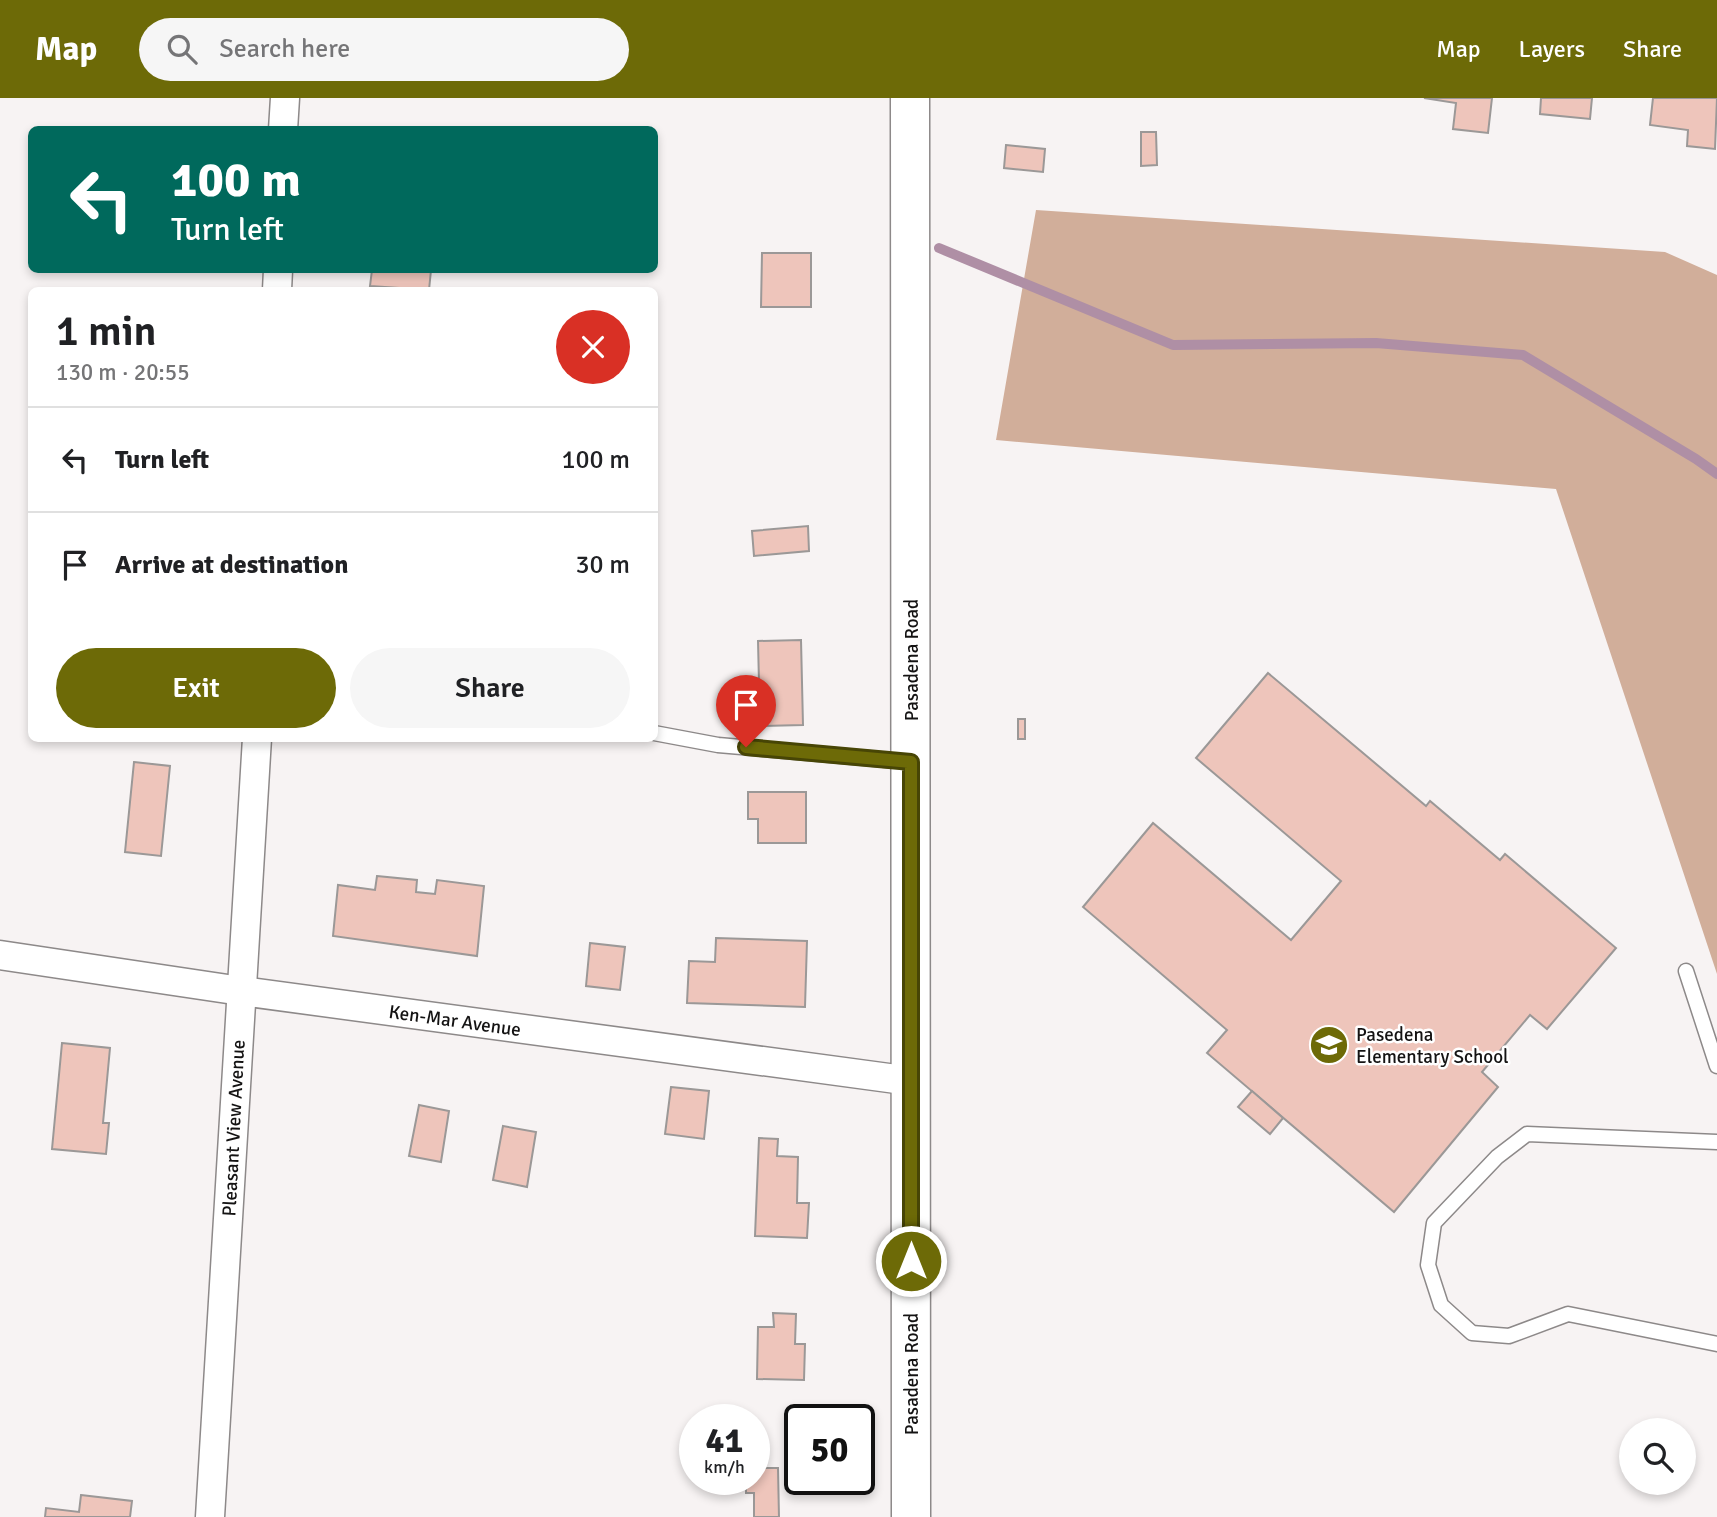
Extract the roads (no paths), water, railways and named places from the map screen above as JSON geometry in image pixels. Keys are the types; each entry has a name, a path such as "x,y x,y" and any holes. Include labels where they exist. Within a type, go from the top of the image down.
{"main road":[{"name":"Pasadena Road","path":"910,98 911,1517"}],"street":[{"path":"284,126 285,98"},
{"name":"Pleasant View Avenue","path":"211,1517 257,742"},
{"name":"Ken-Mar Avenue","path":"0,955 241,991 911,1081"}],"lane":[{"path":"658,734 718,745 911,762"},
{"path":"1686,971 1717,1066"},
{"path":"1717,1142 1527,1134 1497,1157 1434,1223 1428,1265 1441,1305 1472,1333 1509,1336 1568,1314 1717,1344"}],"waterway":[{"path":"939,248 1173,345 1376,343 1523,355 1717,474"}],"place":[{"name":"Pasedena Elementary School","path":"1329,1045"}]}
